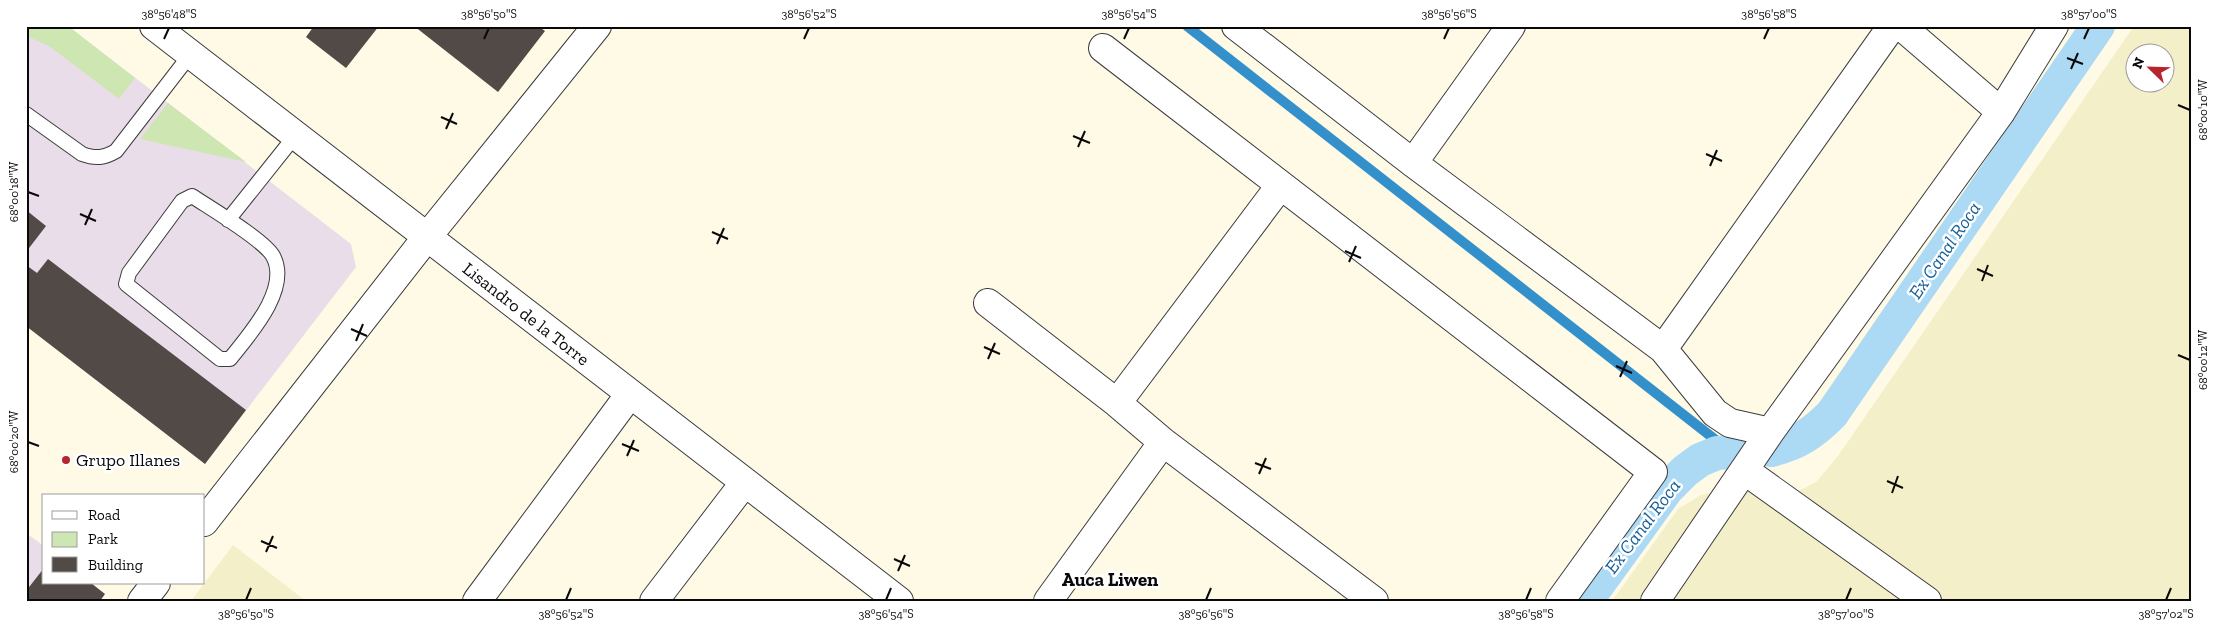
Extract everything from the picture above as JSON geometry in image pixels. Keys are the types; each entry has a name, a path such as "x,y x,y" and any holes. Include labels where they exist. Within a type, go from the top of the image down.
{"street":[{"name":"Lisandro de la Torre","path":"154,26 899,601"},
{"path":"205,521 427,237 597,26"},
{"path":"1236,26 1413,162 1663,349 1715,412 1730,423 1770,432"},
{"path":"1413,162 1511,26"},
{"path":"1663,349 1892,26"},
{"path":"1901,26 2001,112"},
{"path":"1655,601 1770,432 2001,112 2054,26"},
{"path":"1103,48 1653,472 1560,601"},
{"path":"1117,403 1280,186"},
{"path":"988,303 1117,403 1163,442 1374,601"},
{"path":"477,601 630,394"},
{"path":"1048,601 1163,442"},
{"path":"1744,470 1927,601"},
{"path":"654,601 745,482"},
{"path":"142,601 155,584"}],"lane":[{"path":"26,114 82,154 99,158 107,156 116,151 190,55"},
{"path":"228,220 295,136"},
{"path":"192,196 228,220 268,250 276,266 276,280 273,295 259,322 230,359 226,360 220,359 129,288 126,278 182,201 187,197 192,196"}],"shaded area":[{"path":"26,26 68,26 351,244 356,267 205,464 26,326"},
{"path":"2134,26 2191,26 2191,601 1612,601 1678,509 1701,495 1732,488 1793,494 1816,482 1838,456"},
{"path":"26,533 42,545 43,584 26,601"},
{"path":"233,545 306,601 191,601"}],"green space":[{"path":"26,26 68,26 135,78 119,99 49,46 26,36"},
{"path":"168,103 246,162 140,139"}],"building":[{"path":"314,26 379,26 346,68 306,37"},
{"path":"414,26 538,26 545,31 498,92"},
{"path":"26,210 46,226 26,252"},
{"path":"48,259 246,410 205,464 26,326 26,265 37,273"},
{"path":"42,571 42,584 92,584 105,594 100,601 26,601 26,591"}],"waterway":[{"path":"1187,26 1731,452"},
{"name":"Ex Canal Roca","path":"1771,450 1804,437 1832,414 2098,26"},
{"name":"Ex Canal Roca","path":"1586,601 1667,489 1685,471 1700,460 1717,453 1733,452"}],"place":[{"name":"Grupo Illanes","path":"66,460"}],"district":[{"name":"Auca Liwen","path":"1110,579"}]}
